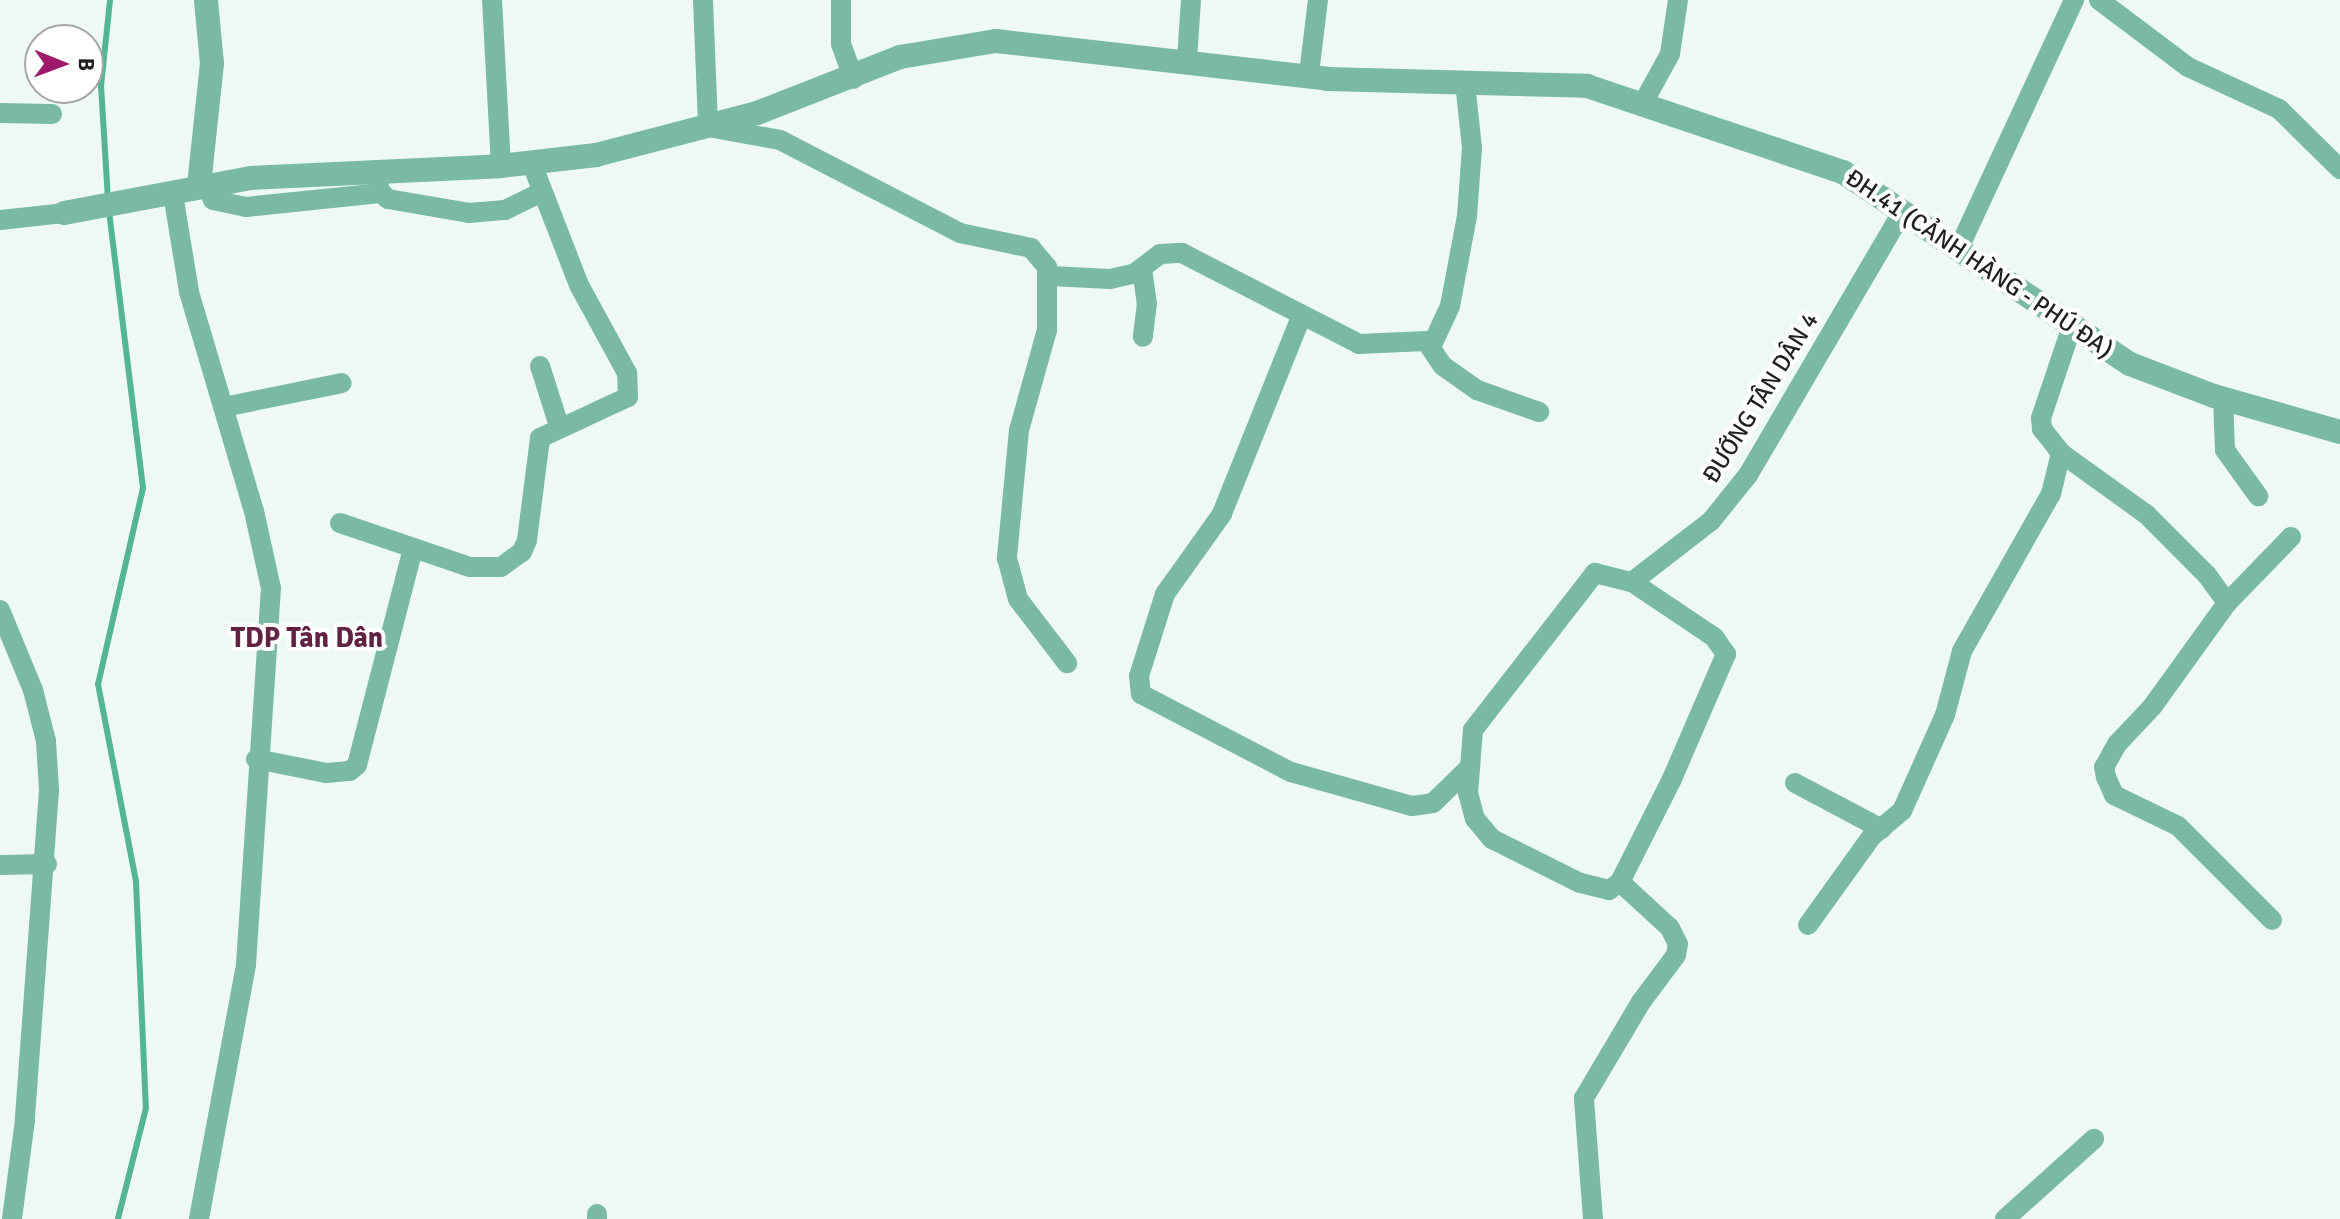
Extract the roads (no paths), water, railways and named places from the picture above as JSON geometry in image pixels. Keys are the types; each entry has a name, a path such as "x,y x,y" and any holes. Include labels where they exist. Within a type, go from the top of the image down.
{"street":[{"path":"203,185 212,64 206,0"},
{"path":"492,0 501,166"},
{"path":"703,0 708,127 780,140 960,233 1031,248 1051,276 1045,348 1019,430 1007,558 1018,599 1067,663"},
{"path":"841,0 841,44 854,79"},
{"path":"1187,59 1191,0"},
{"path":"1309,74 1318,0"},
{"path":"1643,103 1670,54 1678,0"},
{"path":"1958,250 2074,0"},
{"path":"2099,0 2188,67 2279,109 2340,169"},
{"name":"ĐH.41 (CẢNH HÀNG - PHÚ ĐA)","path":"64,213 173,194 203,185 380,182 596,155 708,127 854,79 900,57 996,41 1309,74 1587,86 1619,92 1843,172 2071,329 2130,364 2223,398 2340,432"},
{"path":"1432,345 1450,306 1467,216 1472,148 1465,82"},
{"path":"0,113 52,114"},
{"path":"340,523 470,567 512,562 527,540 535,449 540,438 559,426 625,400 630,386 579,285 532,164"},
{"path":"380,182 393,201 477,214 505,210 542,192"},
{"path":"173,194 189,292 224,407 271,588 256,759 246,965 199,1219"},
{"name":"ĐƯỚNG TÂN DÂN 4","path":"1632,582 1711,521 1748,475 1902,212"},
{"path":"0,220 64,213"},
{"path":"1051,276 1110,279 1142,269 1160,254 1182,253 1301,317 1359,344 1414,340 1432,345 1443,366 1477,390 1539,412"},
{"path":"1142,269 1147,303 1143,337"},
{"path":"1301,317 1222,514 1165,594 1139,676 1141,694 1291,772 1412,806 1433,803 1470,767"},
{"path":"2071,329 2041,418 2042,429 2061,453 2146,514 2207,575 2227,603"},
{"path":"540,366 559,426"},
{"path":"224,407 342,383"},
{"path":"2223,398 2225,450 2258,496"},
{"path":"1808,925 1882,829 1902,811 1945,715 1962,651 2051,494 2061,453"},
{"path":"2272,920 2178,826 2114,795 2104,767 2117,744 2225,612 2227,603 2291,537"},
{"path":"256,759 326,773 350,771 357,765 413,548"},
{"path":"1595,573 1632,582 1714,637 1726,654 1620,882 1609,890 1580,883 1483,832 1470,805 1470,767 1473,730 1587,577 1595,573"},
{"path":"0,610 33,690 46,741 47,864 12,1219"},
{"path":"1795,783 1882,829"},
{"path":"0,865 47,864"},
{"path":"1593,1219 1584,1098 1641,1002 1676,955 1678,944 1670,928 1620,882"},
{"path":"2005,1219 2094,1139"}],"waterway":[{"path":"108,200 101,86 110,0"},
{"path":"109,211 143,488 98,684 136,882 146,1108 118,1219"}],"district":[{"name":"TDP Tân Dân","path":"307,638"}]}
